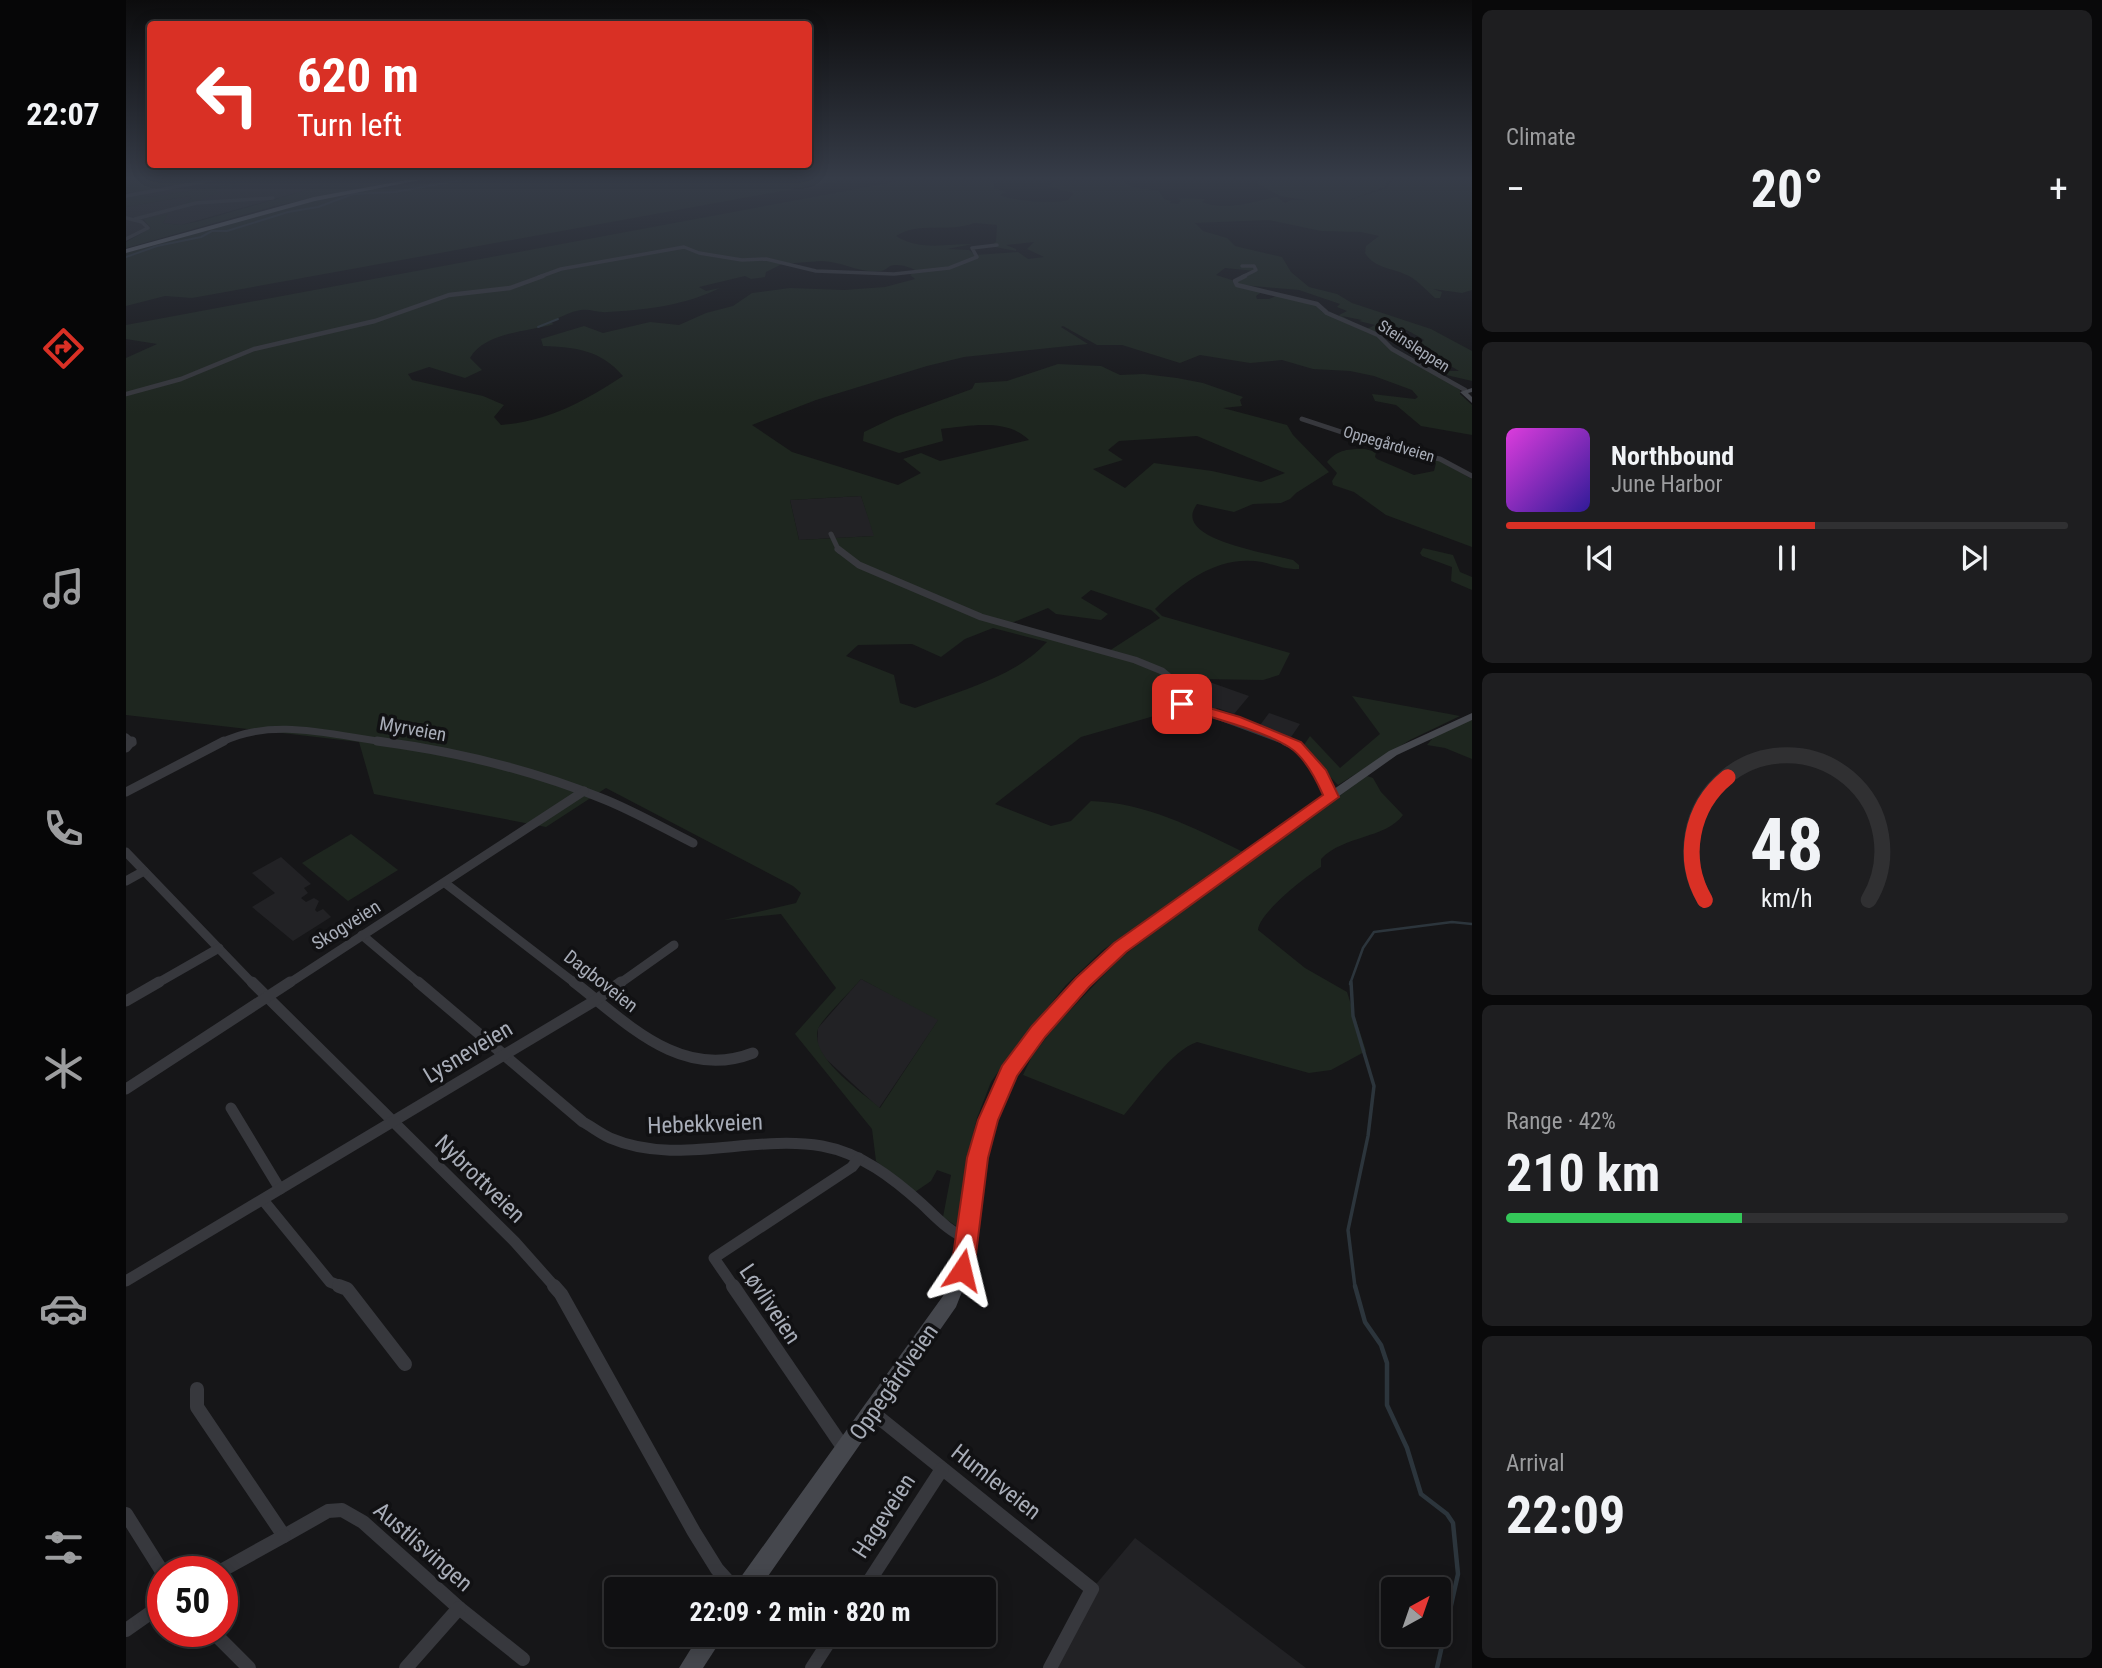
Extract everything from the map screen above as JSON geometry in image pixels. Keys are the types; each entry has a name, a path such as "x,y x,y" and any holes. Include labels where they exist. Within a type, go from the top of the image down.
{"main road":[{"path":"1468,390 1464,394 1472,401"},
{"name":"Oppegårdveien","path":"755,1577 950,1301 962,1270 977,1158 988,1120 1009,1071 1048,1020 1120,947 1393,753 1472,716"},
{"path":"690,1668 705,1647"}],"street":[{"path":"126,394 181,379 254,349 375,321 449,295 510,288 561,269 626,258"},
{"path":"728,258 747,261 766,259 816,271 894,274 959,265 975,258"},
{"name":"Steinsleppen","path":"1242,266 1254,266 1256,269 1234,282 1237,285 1317,304 1327,313 1378,335 1391,349 1414,359 1437,376 1468,390"},
{"name":"Oppegårdveien","path":"1302,419 1393,449 1440,459 1472,476"},
{"path":"831,534 839,551 859,565 981,617 1135,660 1162,671 1168,676 1174,700 1296,745 1321,773 1332,797"},
{"name":"Myrveien","path":"126,792 230,737 268,728 349,736 451,753 506,766 616,803 693,843"},
{"path":"126,737 134,743 126,748"},
{"name":"Skogveien","path":"126,1089 265,996 584,791"},
{"name":"Nybrottveien","path":"126,852 265,996 516,1242 561,1294 694,1532 725,1577"},
{"path":"126,881 144,872"},
{"name":"Dagboveien","path":"444,883 646,1037 684,1058 724,1062 753,1053"},
{"name":"Hebekkveien","path":"362,935 591,1129 626,1145 670,1150 800,1143 828,1147 859,1158 891,1178 951,1230 968,1239"},
{"name":"Lysneveien","path":"126,1281 596,1000 674,945"},
{"path":"126,1002 219,948"},
{"path":"231,1108 280,1189"},
{"name":"Løvliveien","path":"845,1450 714,1258 852,1167 859,1158"},
{"path":"263,1200 330,1282 347,1289 405,1364"},
{"path":"197,1389 197,1407 284,1536"},
{"name":"Humleveien","path":"872,1412 1091,1589 1050,1668"},
{"name":"Hageveien","path":"872,1577 942,1469"},
{"name":"Austlisvingen","path":"238,1561 328,1511 342,1510 363,1522 459,1608 523,1659"},
{"path":"126,1514 152,1556"},
{"path":"406,1668 459,1608"},
{"path":"126,1630 147,1615"},
{"path":"228,1647 248,1668"},
{"path":"812,1668 826,1647"}],"shaded area":[{"path":"126,258 414,258 192,298 165,296 126,306"},
{"path":"487,258 1283,258 1291,272 1309,287 1337,294 1352,303 1431,329 1472,351 1472,381 1442,374 1445,371 1459,371 1444,362 1433,360 1429,362 1429,366 1414,357 1420,354 1419,351 1390,341 1424,340 1418,336 1396,327 1378,331 1367,329 1375,325 1342,316 1377,336 1392,351 1422,365 1460,390 1460,394 1472,405 1472,435 1421,426 1396,405 1375,401 1372,394 1415,399 1418,397 1412,390 1374,376 1350,371 1313,369 1282,360 1250,363 1200,355 1180,363 1122,345 1097,345 1063,326 1061,327 1088,344 964,357 816,400 752,425 792,452 898,485 921,473 903,459 921,453 940,461 1029,440 1020,433 999,426 964,426 941,429 943,441 899,453 863,441 864,432 895,417 972,389 975,383 1007,381 1058,364 1101,366 1120,375 1144,374 1203,383 1243,397 1240,400 1242,406 1223,408 1287,425 1293,435 1329,472 1281,503 1253,504 1234,512 1197,504 1193,511 1193,520 1198,528 1208,535 1237,546 1293,560 1299,565 1299,569 1262,562 1231,562 1190,580 1155,609 1162,616 1290,653 1279,675 1263,680 1201,679 1183,700 1182,708 1081,737 995,804 1051,826 1071,821 1091,801 1131,806 1187,825 1243,852 1103,950 1066,985 1012,1052 991,1082 977,1118 967,1159 959,1228 943,1217 951,1175 937,1170 931,1181 915,1192 876,1161 872,1129 795,1034 836,988 781,914 724,920 796,903 801,893 793,886 606,788 546,827 374,794 359,742 126,715 126,358 157,344 126,339 126,325","holes":["821,261 866,271 882,271 897,265 917,271 910,275 915,279 885,287 844,290 790,288 752,293 733,306 706,313 679,325 650,322 603,333 584,326 541,339 543,346 566,347 596,355 606,360 623,376 565,409 518,423 501,425 494,417 504,405 483,396 412,380 408,374 429,367 465,378 482,370 470,358 477,349 496,338 554,324 550,322 577,311 622,311 680,303 720,288 706,291 699,287 745,276 751,279 765,277 766,272 782,264","1225,268 1255,271 1236,282 1242,285 1299,290 1340,304 1337,307 1347,311 1339,315 1341,319 1322,312 1317,305 1279,295 1269,299 1257,299 1256,296 1263,291 1235,285 1232,280 1216,275","1197,436 1285,473 1261,482 1212,471 1154,463 1125,488 1093,469 1123,460 1108,450 1119,441","861,496 874,536 799,540 790,500","1091,590 1151,610 1160,618 1109,651 1009,624 1048,608 1056,614 1101,620 1108,614 1081,598","993,628 1047,642 1019,665 1003,674 915,708 900,703 894,675 846,656 858,645 912,644 941,657 965,639","861,979 938,1020 880,1108 838,1073 821,1051 817,1040 820,1025"]},
{"path":"1369,258 1472,258 1472,290 1462,293 1433,289 1442,292 1440,298 1435,298 1409,276 1379,265"},
{"path":"1365,449 1376,452 1377,459 1414,475 1434,471 1436,463 1428,459 1440,461 1472,479 1472,547 1386,515 1354,492 1333,485 1332,481 1337,473 1327,462 1335,454"},
{"path":"861,496 875,536 799,540 790,500"},
{"path":"1423,548 1453,555 1460,572 1472,577 1472,590 1451,581 1452,567 1422,556 1420,553"},
{"path":"1201,679 1249,696 1234,714 1217,708 1213,712 1183,700"},
{"path":"1352,696 1460,716 1410,740 1338,785 1302,748 1310,736 1340,768 1380,734"},
{"path":"1269,713 1300,724 1289,740 1258,728"},
{"path":"1472,719 1472,759 1445,748 1427,745 1432,739 1430,736"},
{"path":"1367,776 1373,778 1381,792 1403,815 1386,829 1330,851 1321,859 1321,867 1274,905 1258,930 1305,968 1347,992 1366,1051 1331,1070 1309,1073 1197,1042 1168,1063 1124,1115 1023,1075 1032,1056 1056,1025 1119,959 1214,886"},
{"path":"351,834 398,870 348,901 302,863"},
{"path":"281,857 311,884 304,888 308,893 301,898 306,902 314,898 319,901 315,910 317,912 323,909 331,917 293,941 252,907 275,893 252,873"},
{"path":"861,979 939,1019 879,1108 817,1048 818,1028"},
{"path":"1135,1538 1306,1668 1050,1668 1092,1589"}],"waterway":[{"path":"538,327 558,319"},
{"path":"1350,984 1363,948 1374,932 1452,922 1472,924"},
{"path":"1351,982 1353,1016 1374,1086 1368,1136 1348,1230 1355,1287"},
{"path":"1355,1286 1365,1322 1381,1345 1387,1363 1387,1405 1407,1448 1421,1494 1447,1514 1453,1523 1458,1574 1437,1668"}],"route":[{"path":"962,1270 977,1158 988,1120 1009,1071 1039,1031 1082,982 1120,947 1332,797 1321,773 1296,745 1235,720 1182,704"}]}
